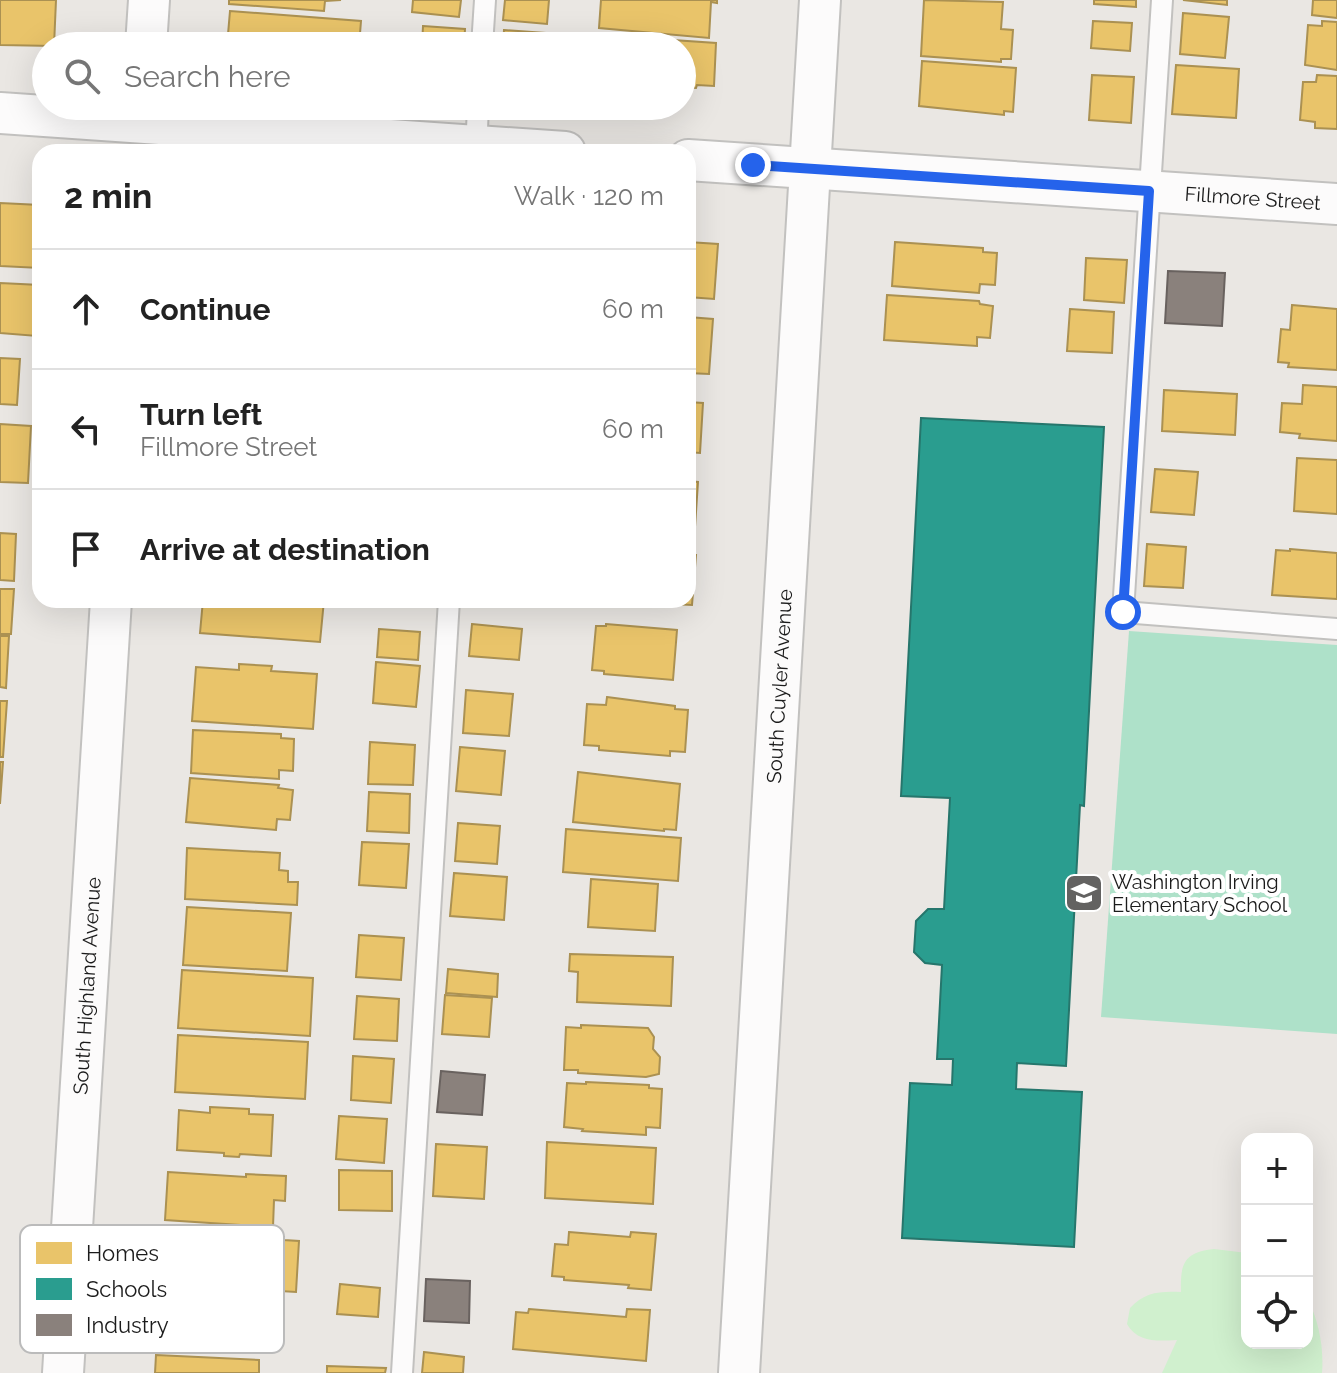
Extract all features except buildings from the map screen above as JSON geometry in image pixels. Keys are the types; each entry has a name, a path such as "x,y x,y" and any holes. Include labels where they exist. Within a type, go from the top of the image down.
{"street":[{"path":"147,32 149,0"},
{"name":"South Cuyler Avenue","path":"739,1373 820,0"},
{"path":"0,113 32,116"},
{"path":"70,120 400,144"},
{"name":"Fillmore Street","path":"696,161 1337,204"},
{"name":"South Highland Avenue","path":"72,1225 111,608"},
{"name":"South Highland Avenue","path":"63,1373 64,1353"}],"lane":[{"path":"483,32 485,0"},
{"path":"1162,0 1123,612 1337,629"},
{"path":"476,144 477,120"},
{"path":"402,1373 449,608"}],"green space":[{"path":"1129,631 1337,645 1337,1034 1101,1017"},
{"path":"1204,1251 1241,1252 1241,1349 1313,1349 1313,1311 1320,1334 1322,1373 1162,1373 1177,1340 1149,1340 1137,1335 1127,1324 1130,1308 1153,1294 1181,1292 1186,1261"}],"place":[{"name":"Washington Irving Elementary School","path":"1084,893"}],"route":[{"path":"753,165 1149,191 1123,612"}]}
